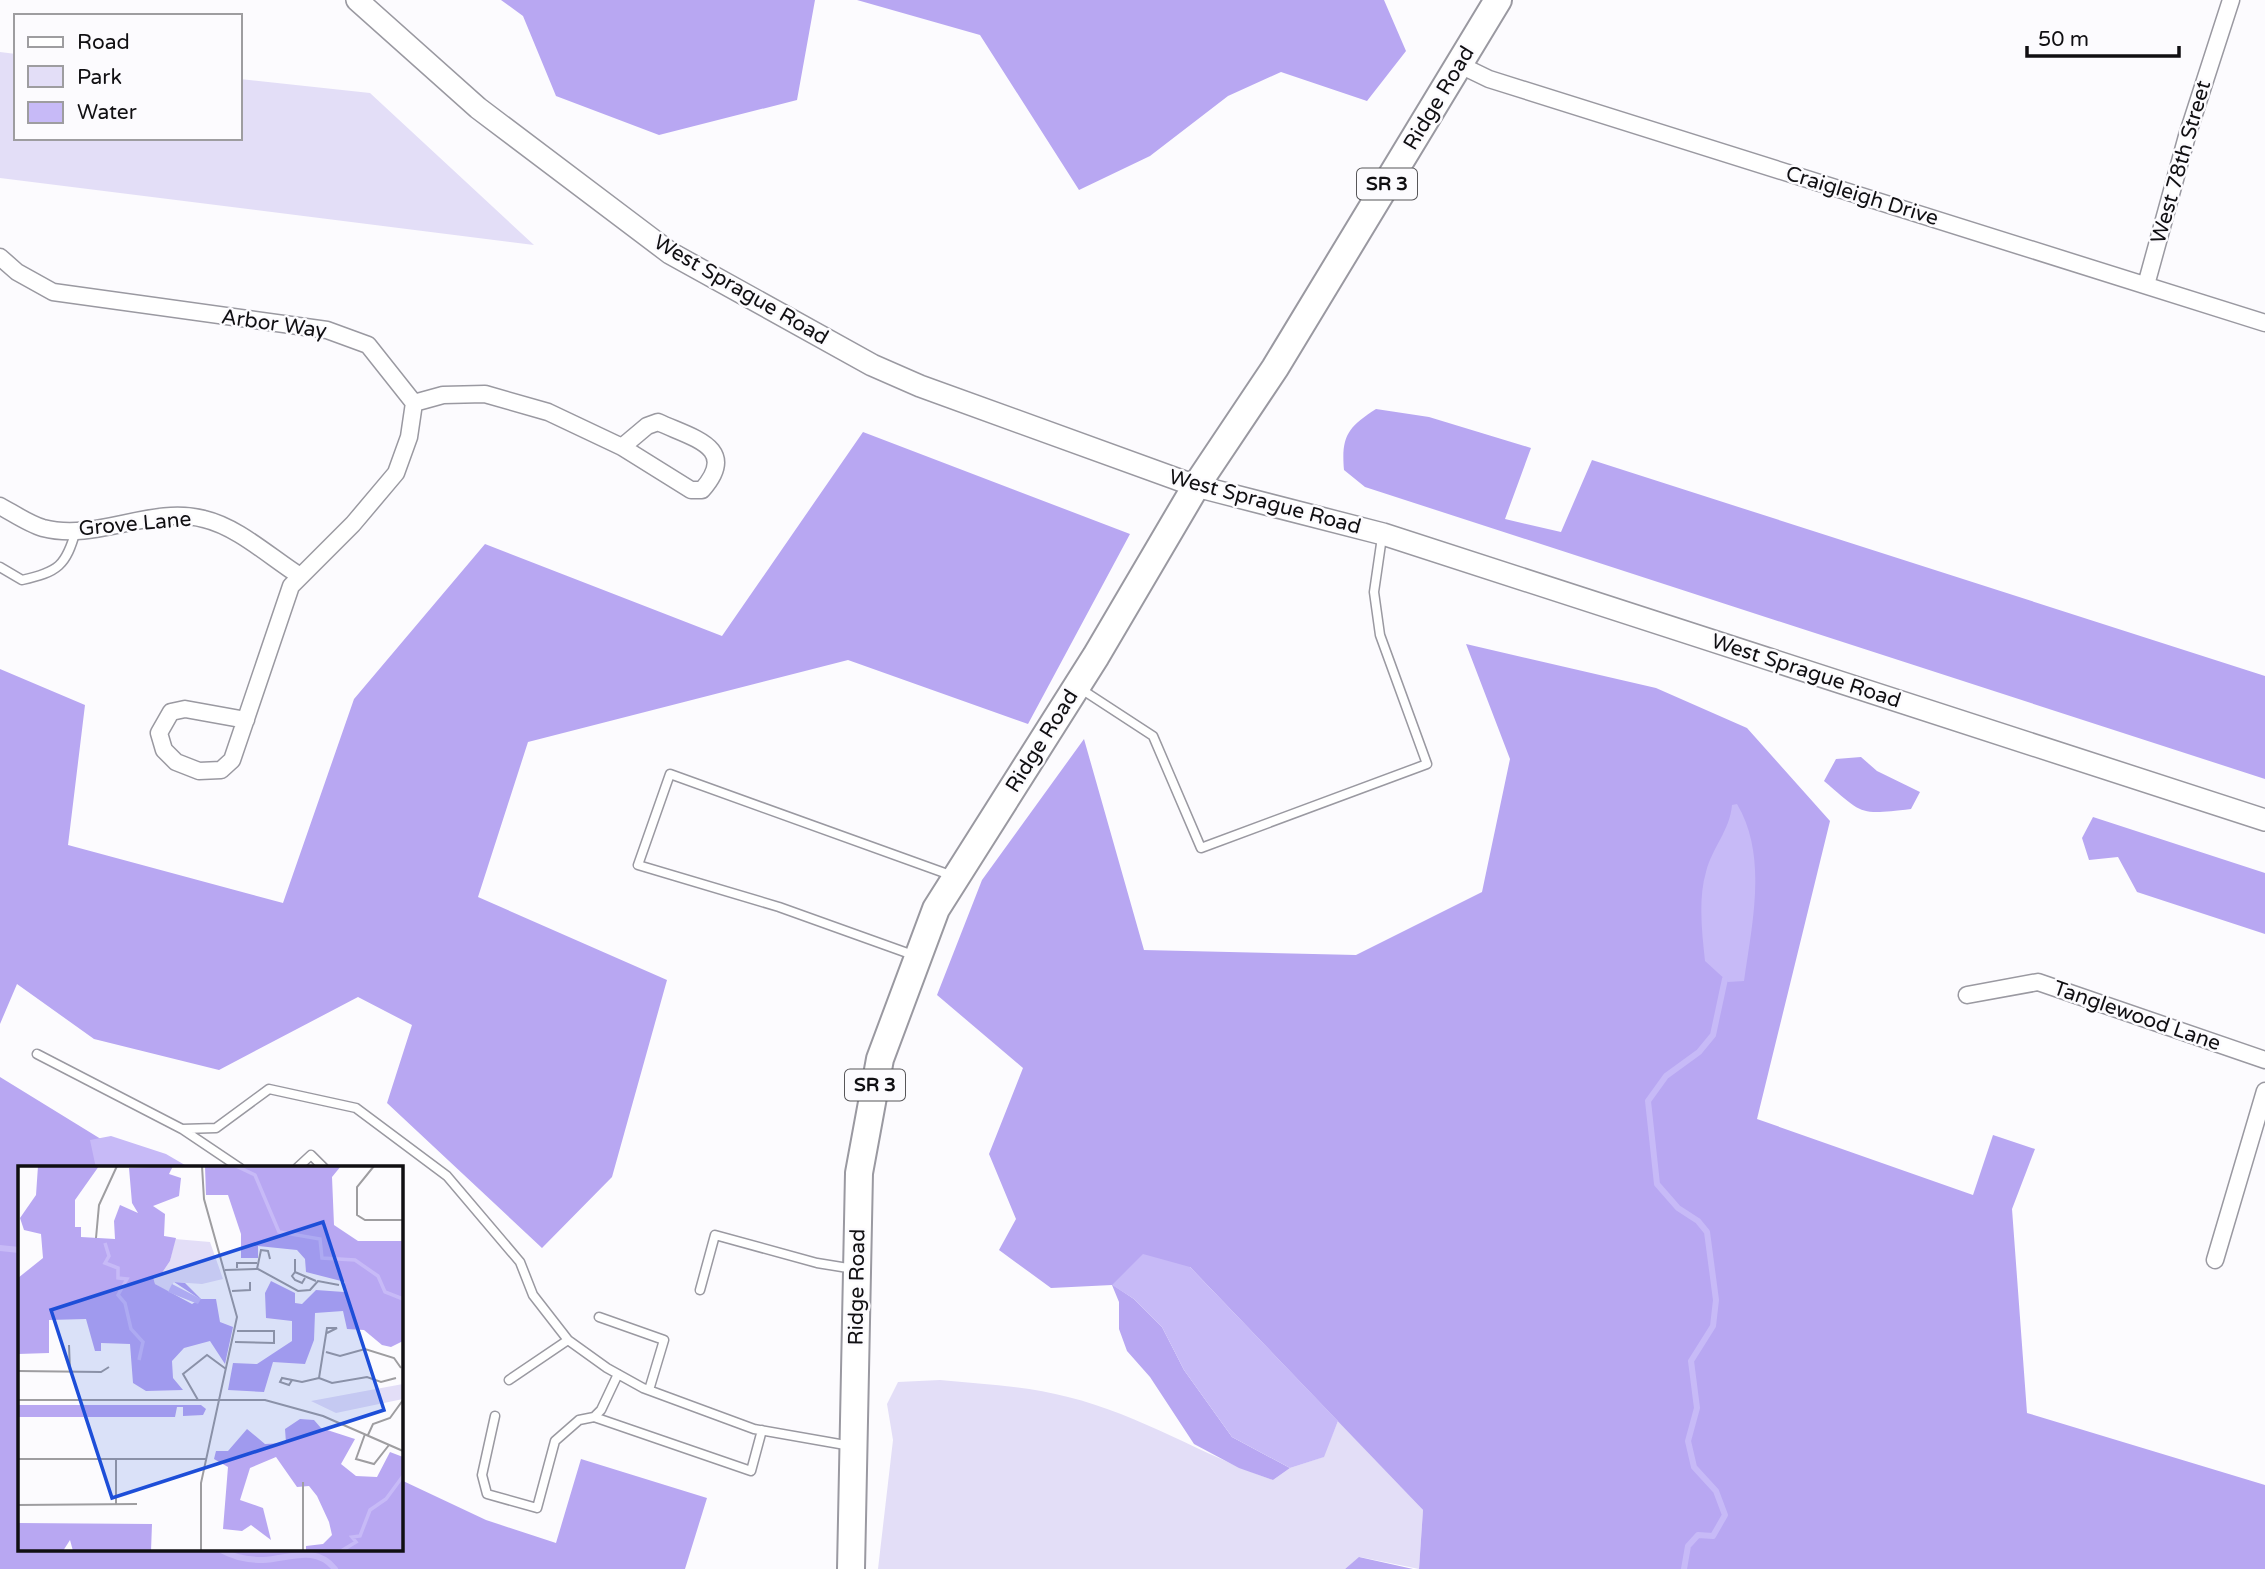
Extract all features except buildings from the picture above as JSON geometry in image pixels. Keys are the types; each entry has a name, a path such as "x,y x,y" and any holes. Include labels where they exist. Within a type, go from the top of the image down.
{"main road":[{"name":"Ridge Road","path":"851,1569 859,1173 880,1059 936,909 1077,686 1196,486 1275,368 1498,0"}],"street":[{"name":"West Sprague Road","path":"357,0 478,108 670,253 872,365 908,381 1196,486 1382,534 2265,820"},
{"name":"West 78th Street","path":"2146,285 2187,136 2231,0"},
{"name":"Craigleigh Drive","path":"1460,65 1489,79 2265,323"},
{"name":"Arbor Way","path":"0,257 18,272 53,292 327,330 348,337 368,345 414,403"},
{"path":"246,720 186,709 171,712 159,733 164,750 176,762 199,771 221,770 232,760 246,720 291,586 353,524 396,473 409,437 414,403 443,395 485,394 548,412 622,447 691,490 702,490 717,468 717,459 709,446 658,422 647,426 622,447"},
{"name":"Grove Lane","path":"0,506 43,528 86,531 154,518 201,517 223,525 300,576"},
{"name":"Tanglewood Lane","path":"1967,995 2038,982 2265,1060"},
{"path":"2215,1260 2265,1091"}],"lane":[{"path":"0,566 22,580 42,576 68,558 76,530"},
{"path":"1077,686 1153,736 1201,848 1426,764 1380,635 1374,592 1382,534"},
{"path":"918,957 779,907 638,865 670,774 956,877"},
{"path":"37,1054 182,1129 237,1166"},
{"path":"182,1129 216,1128 269,1089 356,1108 447,1176 520,1262 533,1295 568,1340 618,1374 649,1390 762,1430 854,1447"},
{"path":"299,1166 311,1155 322,1166"},
{"path":"700,1290 715,1234 817,1263 857,1269"},
{"path":"599,1318 664,1340 649,1390"},
{"path":"509,1380 568,1340"},
{"path":"594,1417 601,1410 618,1374"},
{"path":"495,1416 481,1475 487,1494 537,1508 555,1441 579,1420 594,1417 751,1471 762,1430"}],"green space":[{"path":"0,52 14,54 14,140 242,140 242,79 370,93 534,245 0,178"},
{"path":"940,1380 1037,1390 1095,1405 1273,1480 1290,1468 1323,1457 1338,1421 1423,1510 1419,1569 1360,1557 1345,1569 878,1569 893,1440 887,1404 898,1382"}],"shaded area":[{"path":"501,0 815,0 797,100 659,135 556,96 523,16"},
{"path":"857,0 1384,0 1406,51 1367,101 1281,72 1228,96 1150,156 1079,190 980,35"},
{"path":"1376,409 1429,417 1531,448 1505,519 1561,532 1592,460 2265,676 2265,779 1365,487 1344,470 1345,441 1353,427"},
{"path":"863,432 1130,534 1028,724 848,660 528,742 478,897 667,980 612,1177 542,1248 387,1103 412,1025 358,997 219,1070 94,1039 17,984 0,1024 0,669 85,705 68,845 283,903 354,699 485,544 722,636"},
{"path":"1466,644 1656,688 1747,728 1830,821 1757,1119 1973,1195 1993,1135 2035,1149 2012,1209 2027,1413 2265,1485 2265,1569 1419,1569 1423,1510 1190,1267 1113,1285 1134,1299 1162,1327 1184,1370 1232,1437 1290,1468 1273,1480 1239,1468 1194,1444 1150,1377 1127,1351 1119,1329 1119,1302 1112,1285 1051,1288 999,1250 1016,1219 989,1154 1023,1068 937,995 982,880 1084,739 1144,950 1356,955 1482,892 1510,759"},
{"path":"1861,757 1877,771 1920,792 1911,809 1881,812 1863,810 1847,801 1824,781 1836,759"},
{"path":"2093,817 2265,873 2265,934 2137,892 2118,857 2089,860 2082,838"},
{"path":"0,1077 145,1166 18,1166 18,1552 402,1552 402,1480 486,1520 556,1543 581,1459 707,1498 685,1569 0,1569"},
{"path":"1359,1557 1413,1569 1345,1569"}],"water":[{"path":"1737,804 1747,824 1752,846 1755,891 1744,981 1728,982 1705,961 1701,905 1709,863 1728,823 1732,805"},
{"path":"111,1136 166,1154 187,1166 96,1166 90,1140"},
{"path":"1143,1254 1190,1267 1338,1421 1324,1457 1290,1468 1232,1437 1184,1370 1162,1327 1134,1299 1112,1285"}],"waterway":[{"path":"1684,1569 1688,1546 1698,1535 1713,1536 1725,1515 1716,1491 1694,1467 1688,1441 1697,1408 1691,1361 1713,1326 1716,1300 1707,1232 1698,1221 1678,1208 1657,1184 1648,1101 1666,1076 1699,1052 1713,1035 1725,979"},
{"path":"0,1248 18,1250"},
{"path":"226,1552 258,1560 310,1555 327,1561 335,1569"}]}
